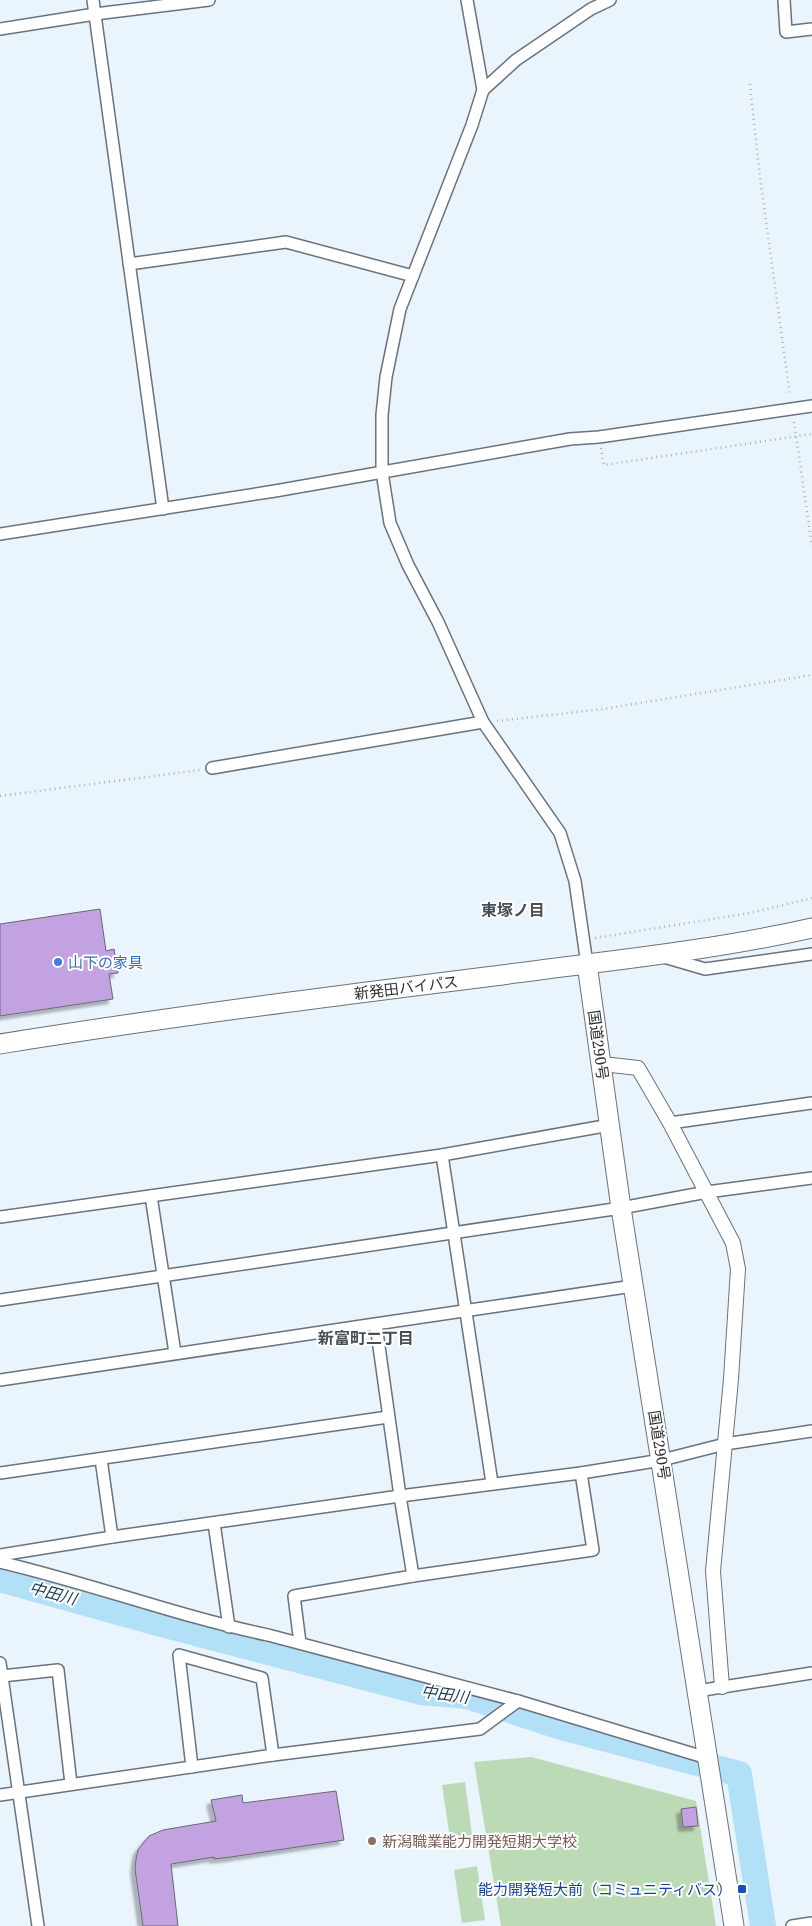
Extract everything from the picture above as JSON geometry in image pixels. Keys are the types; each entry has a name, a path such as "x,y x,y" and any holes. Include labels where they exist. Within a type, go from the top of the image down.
{"highway":[{"name":"新発田バイパス","path":"0,1044 135,1022 659,956 812,928"},
{"name":"国道290号","path":"588,964 621,1208 734,1926"}],"street":[{"path":"93,0 163,509"},
{"path":"0,29 95,14 209,0"},
{"path":"467,0 483,90 472,126 400,309 386,377 382,415 382,472 390,523 408,565 438,622 483,722 560,833 575,881 588,964"},
{"path":"483,90 516,60 591,9 610,0"},
{"path":"784,0 786,32 812,29"},
{"path":"130,264 286,242 413,276"},
{"path":"0,534 163,509 570,439 599,437 812,406"},
{"path":"212,768 483,722"},
{"path":"659,956 705,969 812,954"},
{"path":"603,1064 638,1068 670,1122 733,1244 738,1269 713,1571 722,1687"},
{"path":"670,1122 812,1103"},
{"path":"0,1217 442,1155 610,1125"},
{"path":"442,1155 492,1483"},
{"path":"0,1300 621,1208 707,1192 812,1178"},
{"path":"151,1196 175,1353"},
{"path":"0,1380 633,1286"},
{"path":"376,1325 388,1417 413,1576"},
{"path":"0,1473 388,1417"},
{"path":"0,1555 112,1537 492,1483 581,1473 662,1460 725,1444 812,1431"},
{"path":"101,1459 112,1537"},
{"path":"300,1643 294,1596 413,1576 592,1550 581,1473"},
{"path":"214,1523 230,1627"},
{"path":"0,1562 56,1575 110,1594 230,1627 300,1643 518,1701 707,1758"},
{"path":"192,1767 178,1655 262,1678 273,1755"},
{"path":"0,1663 38,1926"},
{"path":"1,1670 58,1670 71,1784"},
{"path":"697,1691 812,1673"},
{"path":"0,1795 273,1755 480,1729 518,1701"},
{"path":"792,1926 812,1923"}],"path":[{"path":"750,84 759,170 812,546"},
{"path":"599,437 604,465 812,434"},
{"path":"483,722 602,709 812,675"},
{"path":"0,796 212,768"},
{"path":"584,940 750,913 812,898"}],"green space":[{"path":"531,1757 696,1801 716,1926 501,1926 474,1762"},
{"path":"465,1782 472,1835 450,1839 442,1785"},
{"path":"477,1866 485,1920 462,1923 454,1870"}],"building":[{"name":"山下の家具","path":"100,909 106,951 114,949 118,973 109,974 113,999 0,1016 0,924"},
{"path":"336,1791 344,1840 171,1864 178,1926 143,1926 135,1869 138,1850 149,1836 163,1830 216,1821 211,1800 242,1795 243,1803"},
{"path":"696,1807 698,1826 683,1827 681,1809"}],"waterway":[{"name":"中田川","path":"0,1579 150,1621 421,1692 467,1696 561,1727 739,1774 763,1926"}],"place":[{"name":"山下の家具","path":"58,962"},
{"name":"新潟職業能力開発短期大学校","path":"372,1841"},
{"name":"能力開発短大前（コミュニティバス）","path":"742,1889"}],"district":[{"name":"東塚ノ目","path":"513,910"},
{"name":"新富町二丁目","path":"366,1338"}]}
